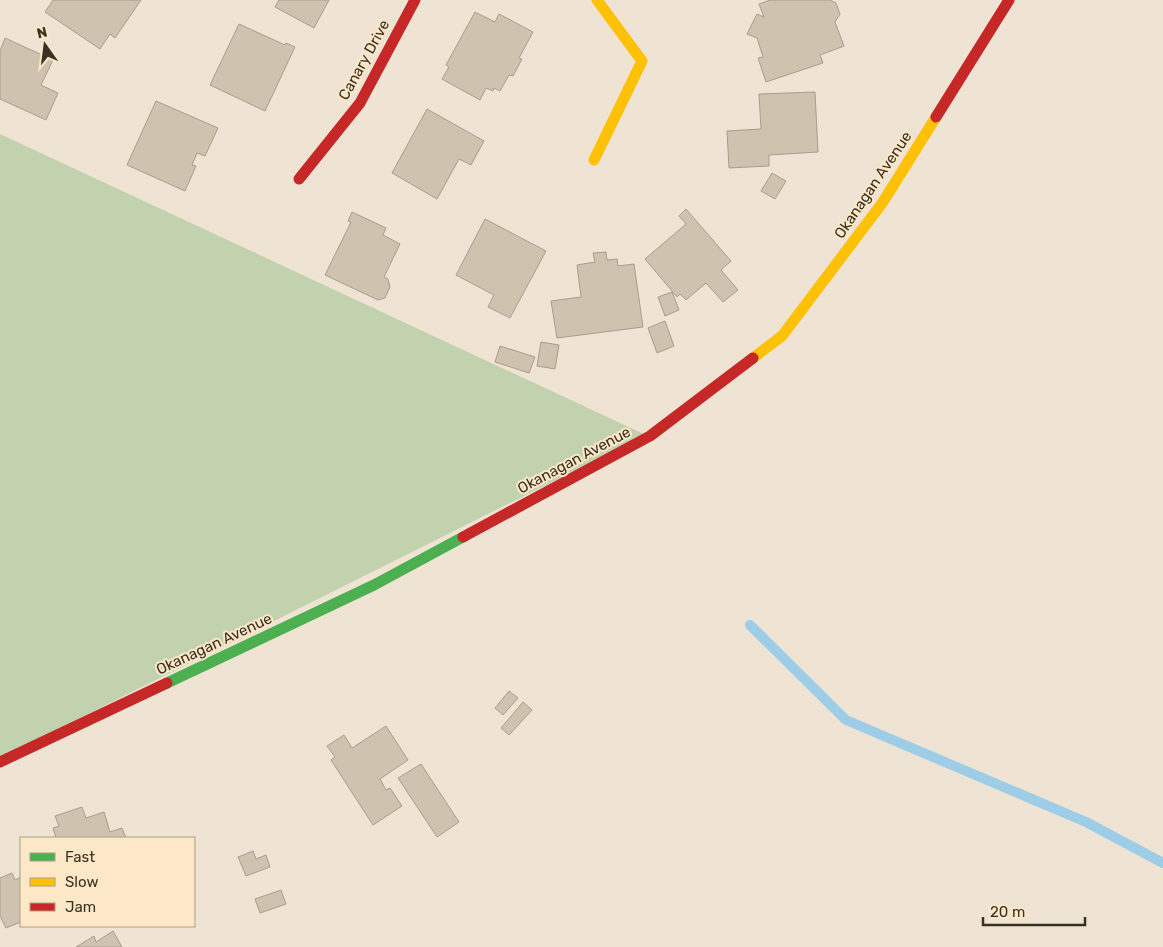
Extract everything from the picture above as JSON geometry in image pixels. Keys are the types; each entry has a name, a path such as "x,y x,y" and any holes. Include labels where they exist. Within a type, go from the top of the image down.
{"street":[{"name":"Canary Drive","path":"299,179 360,103 415,0"},
{"path":"594,160 642,61 597,0"},
{"name":"Okanagan Avenue","path":"0,762 374,585 650,436 782,336 883,202 1009,0"}],"green space":[{"path":"0,134 646,435 0,758"}],"building":[{"path":"53,0 141,0 115,38 110,34 100,49 45,12"},
{"path":"279,0 329,0 314,28 275,7"},
{"path":"770,0 830,0 836,3 840,14 835,22 844,46 820,55 823,63 766,82 758,58 763,57 757,38 747,34 757,14 764,17 759,4"},
{"path":"475,12 495,22 499,14 533,32 519,58 522,59 513,76 509,75 500,91 494,88 493,91 486,88 480,100 442,79 449,67 446,65"},
{"path":"239,24 285,45 286,43 295,47 265,111 210,85"},
{"path":"5,38 53,60 41,85 58,93 46,120 0,99 0,51"},
{"path":"815,92 818,152 769,155 769,166 729,168 727,131 761,129 759,94"},
{"path":"156,101 218,128 205,156 197,153 192,165 196,166 185,191 127,165"},
{"path":"427,109 484,141 471,165 459,159 437,199 392,173"},
{"path":"772,173 786,181 775,199 761,191"},
{"path":"686,209 731,261 721,270 738,290 723,302 706,283 686,300 680,294 677,297 645,259 686,224 679,216"},
{"path":"352,212 386,228 383,235 400,244 384,277 388,279 390,287 385,298 378,300 325,275 351,222 348,221"},
{"path":"485,219 546,251 510,318 488,307 494,295 456,275"},
{"path":"606,252 607,260 617,259 618,266 634,264 643,327 557,338 551,301 581,297 577,265 595,262 593,253"},
{"path":"672,292 679,310 665,316 658,297"},
{"path":"665,321 674,346 657,353 648,328"},
{"path":"541,342 559,345 555,369 537,366"},
{"path":"500,346 535,357 529,373 495,362"},
{"path":"509,691 518,698 503,715 495,708"},
{"path":"523,702 532,710 509,735 501,728"},
{"path":"386,726 408,760 380,779 386,790 390,788 402,806 373,825 331,760 335,757 327,746 344,735 352,748"},
{"path":"421,764 459,822 437,837 398,778"},
{"path":"82,807 86,818 104,812 110,832 122,828 126,837 56,837 53,828 59,826 55,816"},
{"path":"253,851 256,859 266,855 270,867 246,876 238,857"},
{"path":"12,873 15,880 20,878 20,922 6,928 0,916 0,878"},
{"path":"281,890 286,904 260,913 255,899"},
{"path":"113,931 122,947 76,947 94,936 96,942"}],"waterway":[{"path":"750,625 846,720 1086,822 1163,863"}],"traffic: fast":[{"path":"167,683 374,585 463,537"}],"traffic: slow":[{"path":"594,160 642,61 597,0"},
{"path":"753,358 782,336 883,202 936,117"}],"traffic: jam":[{"path":"299,179 360,103 415,0"},
{"path":"936,117 1009,0"},
{"path":"463,537 650,436 753,358"},
{"path":"0,762 167,683"}]}
